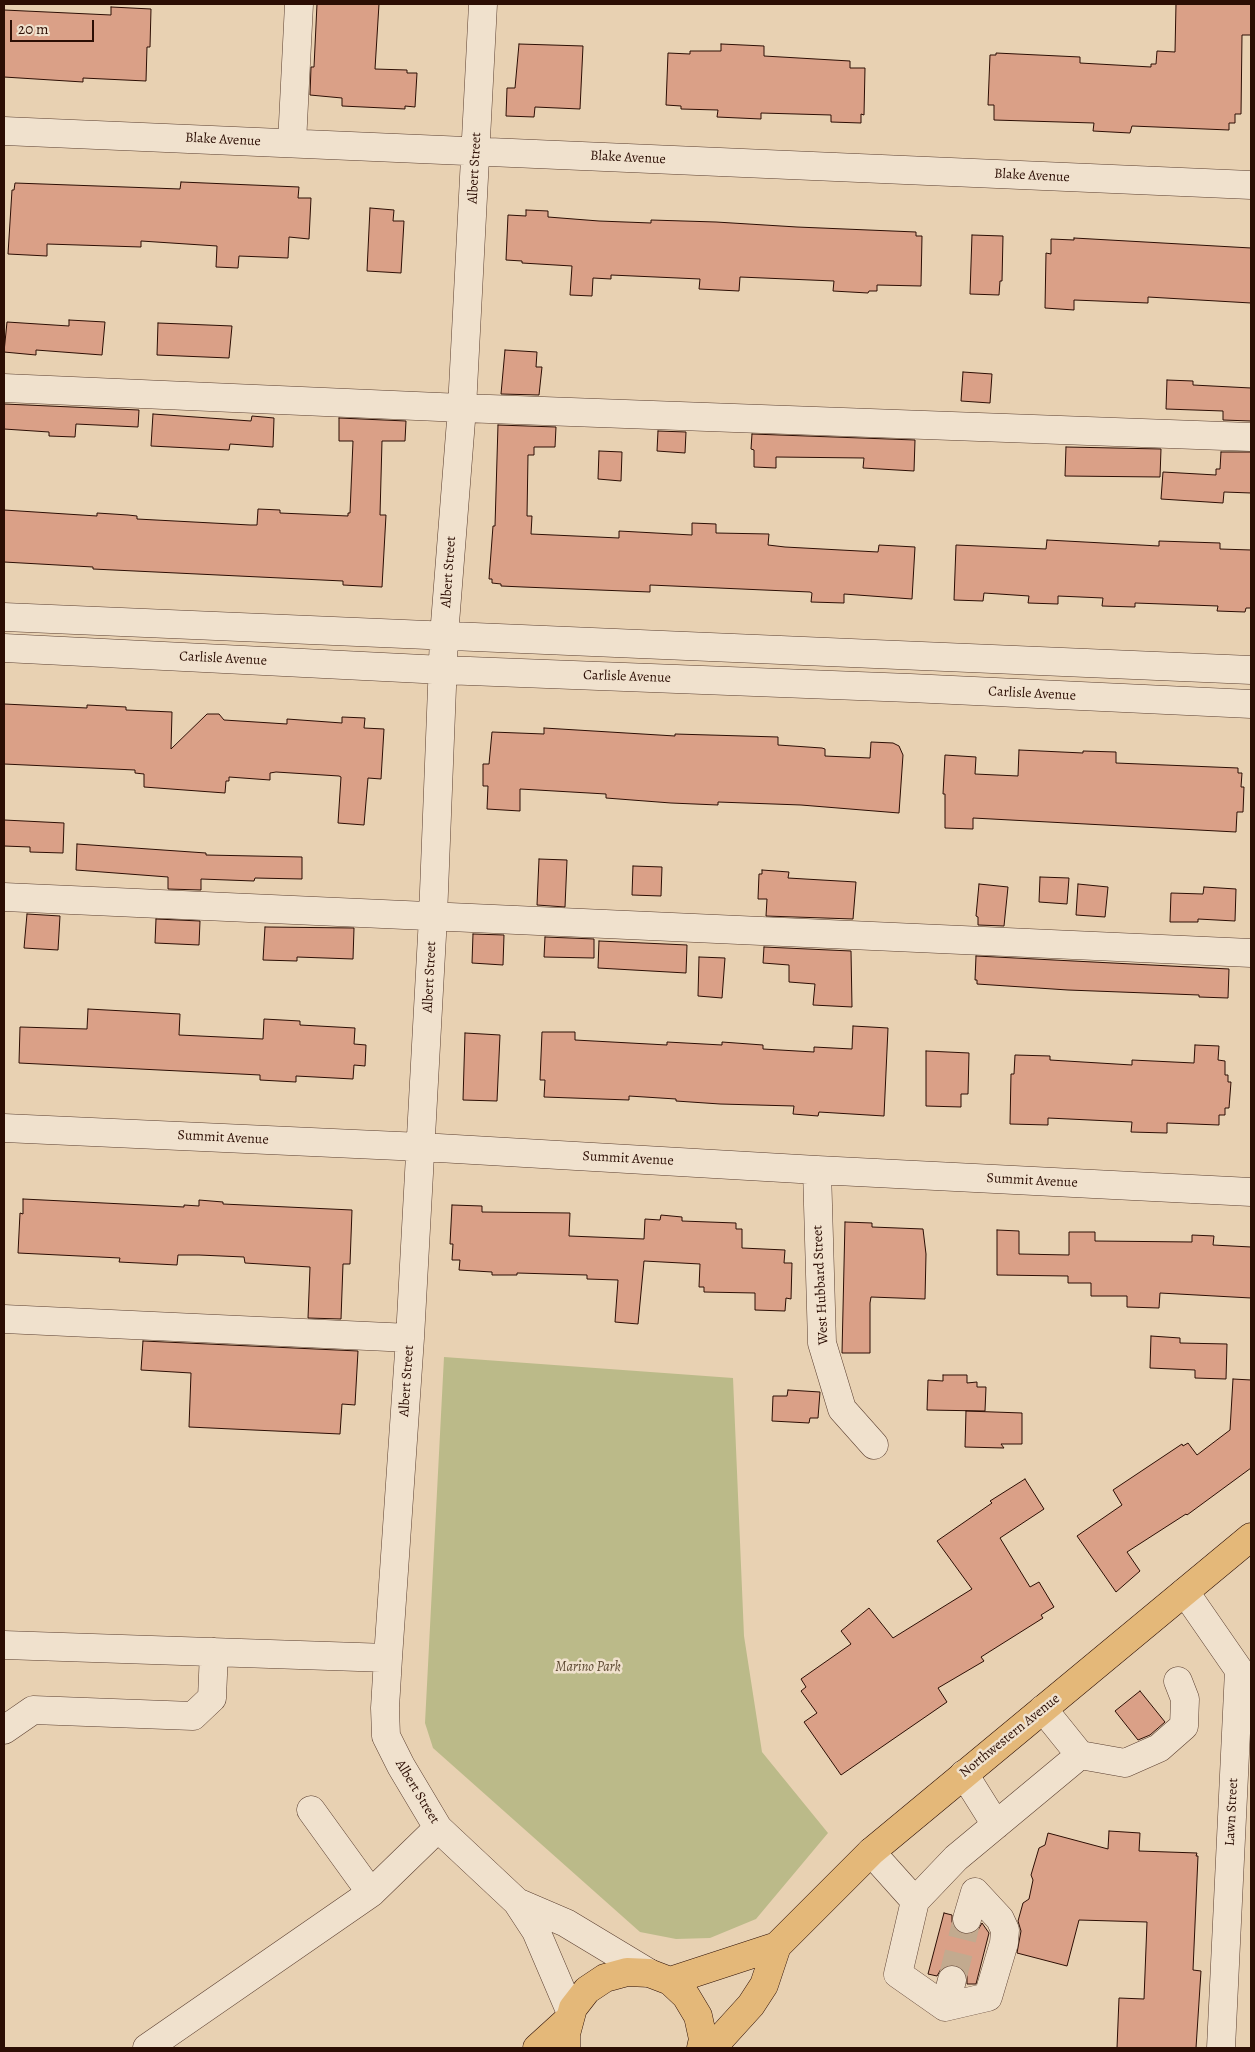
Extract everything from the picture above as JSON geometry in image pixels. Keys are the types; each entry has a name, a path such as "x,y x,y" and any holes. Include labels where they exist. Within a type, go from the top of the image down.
{"main road":[{"name":"Northwestern Avenue","path":"712,2048 751,2005 764,1985 777,1946 871,1852 1251,1537"},
{"name":"Northwestern Avenue","path":"571,2015 573,2008 586,1990 605,1978 627,1972 659,1977 777,1946"},
{"path":"659,1977 686,1996 698,2016 703,2039 701,2048"},
{"path":"537,2048 571,2015"},
{"path":"566,2048 566,2034 571,2015"}],"street":[{"path":"292,144 300,4"},
{"name":"Albert Street","path":"483,4 462,408 444,636 434,917 410,1338 388,1658 386,1736 401,1766 438,1828 518,1902 536,1931 571,2015"},
{"name":"Blake Avenue","path":"4,131 1251,185"},
{"path":"4,388 462,408 1251,437"},
{"path":"4,617 1251,670"},
{"name":"Carlisle Avenue","path":"4,648 443,670 910,688 1251,704"},
{"path":"910,688 912,655"},
{"path":"4,897 1251,953"},
{"name":"Summit Avenue","path":"4,1128 421,1147 817,1170 1251,1192"},
{"name":"West Hubbard Street","path":"817,1170 822,1343 842,1409 874,1444"},
{"path":"4,1319 410,1338"},
{"name":"Lawn Street","path":"1186,1592 1239,1670 1221,2048"},
{"path":"4,1645 388,1658"},
{"path":"4,1730 33,1710 193,1716 212,1698 214,1652"},
{"path":"1043,1709 1080,1755 1125,1763 1159,1748 1184,1726 1186,1699 1178,1681"},
{"path":"956,1858 975,1892 1000,1918 1005,1930 1004,1943 988,1997 945,2007 898,1974 915,1901 956,1858 1080,1755"},
{"path":"964,1774 996,1825"},
{"path":"311,1810 371,1893"},
{"path":"147,2048 371,1893 438,1828"},
{"path":"871,1852 915,1901"},
{"path":"967,1919 975,1892"},
{"name":"Albert Street","path":"518,1902 566,1923 659,1977"},
{"path":"945,2007 952,1980"}],"green space":[{"name":"Marino Park","path":"444,1357 733,1378 744,1636 762,1752 828,1833 756,1919 710,1938 676,1939 640,1932 433,1748 425,1723"}],"building":[{"path":"317,4 379,4 375,69 407,70 407,73 417,73 415,107 405,106 405,109 342,106 342,98 310,95 311,67 314,67"},
{"path":"1176,4 1251,4 1251,35 1242,35 1241,114 1235,114 1235,123 1229,123 1229,130 1132,126 1130,133 1093,131 1094,123 994,120 994,105 988,105 990,55 996,55 996,53 1080,57 1080,63 1151,67 1151,64 1156,64 1157,51 1175,52"},
{"path":"111,7 151,9 150,47 147,47 146,81 83,78 83,82 4,77 4,10 111,15"},
{"path":"519,44 583,46 580,109 535,107 534,117 506,116 507,88 515,88"},
{"path":"721,44 764,46 764,56 850,61 850,68 865,68 864,115 861,114 861,123 831,122 831,115 761,113 761,119 717,117 718,110 681,109 681,106 666,105 668,53 690,54 690,51 721,51"},
{"path":"181,182 299,187 298,198 311,198 309,239 289,237 288,258 239,256 238,268 216,267 217,246 141,241 141,247 47,244 47,256 8,254 12,190 14,190 15,183 180,189"},
{"path":"370,208 394,210 393,221 404,221 401,273 367,271"},
{"path":"526,210 548,211 548,217 599,221 651,223 651,220 716,222 916,232 916,236 922,236 921,286 877,285 877,291 869,291 868,293 833,291 834,281 740,277 739,291 699,289 700,279 611,275 611,279 593,278 592,296 570,295 572,266 522,263 522,261 506,260 508,215 526,216"},
{"path":"972,235 1003,236 1002,281 1000,281 999,295 970,294"},
{"path":"1074,238 1251,248 1251,303 1148,297 1148,303 1074,300 1074,310 1045,308 1046,253 1051,254 1051,239 1074,240"},
{"path":"69,320 105,322 102,355 36,350 36,355 4,352 7,322 69,326"},
{"path":"158,323 232,326 229,358 157,355"},
{"path":"505,350 537,352 536,367 542,367 539,395 501,394"},
{"path":"963,372 992,374 990,403 961,401"},
{"path":"1167,380 1193,381 1193,385 1251,388 1251,421 1223,420 1223,411 1166,409"},
{"path":"4,404 139,410 138,427 76,424 75,437 49,436 49,432 4,429"},
{"path":"153,414 251,421 252,416 274,418 273,447 230,444 229,450 151,446"},
{"path":"339,418 406,421 405,441 382,441 380,515 386,515 382,587 343,585 343,581 93,569 93,567 4,562 4,510 97,516 97,513 137,516 137,519 250,525 257,525 258,509 280,510 280,513 348,516 348,513 350,513 353,441 339,441"},
{"path":"498,425 556,427 555,447 534,447 534,455 528,455 527,516 532,516 531,534 619,538 619,531 692,535 692,523 716,524 716,533 769,534 768,545 785,547 878,552 879,545 915,547 912,599 844,594 844,603 811,602 812,593 810,592 650,585 650,592 501,586 501,584 492,583 492,579 489,579 493,526 495,526"},
{"path":"658,431 686,432 685,453 657,451"},
{"path":"752,434 915,440 914,471 863,468 864,458 776,457 776,468 754,467 754,450 751,449"},
{"path":"1066,447 1161,449 1160,477 1065,476"},
{"path":"599,451 622,452 621,481 598,479"},
{"path":"1221,452 1251,452 1251,493 1224,492 1223,503 1161,499 1163,472 1216,475 1216,469 1220,469"},
{"path":"1047,540 1159,546 1159,541 1220,543 1220,549 1251,550 1251,608 1246,608 1245,612 1217,611 1218,606 1135,603 1135,607 1102,606 1103,598 1058,596 1058,604 1028,603 1029,596 984,593 983,601 954,600 956,545 1046,549"},
{"path":"4,704 87,708 87,705 126,707 126,710 172,712 171,749 207,714 219,714 224,720 287,724 287,719 342,723 342,717 365,718 364,728 384,729 381,779 368,778 364,825 338,823 341,777 339,776 276,772 270,773 270,780 229,777 229,781 226,781 225,793 144,787 144,774 135,773 135,770 4,764"},
{"path":"544,728 675,736 675,734 778,737 778,745 822,748 825,749 825,756 870,758 871,742 893,743 899,746 903,755 899,813 801,805 718,802 718,805 671,803 606,798 606,794 520,789 520,811 487,809 488,786 483,786 483,764 489,764 492,732 544,734"},
{"path":"1019,750 1083,753 1083,751 1116,752 1116,763 1238,768 1238,773 1242,773 1241,787 1244,787 1243,812 1237,812 1236,832 973,818 973,829 945,828 945,794 943,794 945,755 976,757 975,774 1018,776"},
{"path":"4,820 64,823 63,853 30,852 30,847 4,846"},
{"path":"77,844 206,853 206,855 302,857 302,879 255,878 254,881 201,879 201,890 168,889 168,877 76,870"},
{"path":"539,859 567,860 565,907 537,905"},
{"path":"633,866 662,867 661,896 632,895"},
{"path":"762,870 789,872 788,878 856,882 853,919 766,916 767,899 758,899 759,874 762,874"},
{"path":"1040,877 1069,878 1067,904 1039,902"},
{"path":"979,884 1008,887 1004,926 978,925 978,917 976,916"},
{"path":"1078,884 1108,887 1105,917 1076,915"},
{"path":"1204,887 1236,889 1235,921 1198,919 1198,922 1170,922 1171,893 1203,894"},
{"path":"27,914 60,916 58,950 24,948"},
{"path":"156,919 200,921 199,945 155,943"},
{"path":"265,927 354,928 353,959 297,957 297,961 263,960"},
{"path":"473,934 504,935 503,965 472,963"},
{"path":"545,937 594,939 594,958 544,957"},
{"path":"599,941 687,945 686,973 598,968"},
{"path":"764,947 851,951 852,1007 813,1005 815,984 789,982 789,965 763,963"},
{"path":"976,956 1229,969 1228,998 977,984 977,980 975,980"},
{"path":"699,957 725,958 722,998 698,996"},
{"path":"88,1009 180,1014 179,1035 263,1039 264,1019 300,1021 300,1025 355,1028 354,1044 366,1045 365,1066 354,1065 353,1079 296,1076 296,1082 260,1080 260,1075 19,1063 20,1027 87,1029"},
{"path":"853,1026 888,1028 884,1116 819,1112 818,1116 793,1114 794,1106 720,1104 629,1096 629,1100 544,1097 545,1080 540,1080 542,1032 575,1032 575,1040 667,1045 667,1042 722,1045 722,1042 763,1045 763,1049 814,1052 814,1047 852,1049"},
{"path":"465,1033 500,1035 497,1101 463,1100"},
{"path":"1195,1045 1219,1046 1218,1060 1225,1061 1225,1075 1228,1075 1228,1082 1231,1082 1229,1108 1225,1108 1225,1115 1219,1115 1219,1125 1167,1123 1167,1133 1131,1132 1132,1122 1048,1118 1048,1125 1010,1124 1011,1074 1014,1074 1015,1055 1050,1056 1050,1060 1132,1065 1132,1060 1194,1063"},
{"path":"926,1051 969,1053 968,1094 961,1094 961,1107 926,1106"},
{"path":"23,1199 184,1207 184,1205 199,1206 199,1200 223,1202 223,1204 352,1210 350,1264 343,1264 341,1319 308,1318 310,1267 245,1263 244,1257 178,1255 177,1265 119,1262 120,1258 18,1253 20,1213 23,1214"},
{"path":"452,1205 482,1206 482,1212 570,1213 569,1236 644,1239 645,1219 660,1220 661,1215 682,1217 682,1221 736,1223 736,1229 742,1229 742,1248 785,1250 784,1263 792,1263 791,1299 786,1298 785,1311 755,1310 755,1293 704,1292 704,1287 699,1287 700,1264 644,1261 638,1324 615,1322 618,1280 587,1279 587,1275 517,1273 517,1275 492,1275 492,1272 459,1270 460,1260 452,1260 453,1244 450,1244"},
{"path":"845,1222 872,1223 872,1227 923,1229 926,1254 925,1299 871,1297 870,1353 842,1353"},
{"path":"997,1230 1019,1231 1019,1254 1069,1255 1069,1232 1095,1232 1095,1241 1192,1242 1192,1235 1214,1236 1213,1245 1251,1247 1251,1298 1160,1293 1159,1308 1127,1307 1127,1296 1091,1296 1091,1283 1068,1283 1068,1276 997,1275"},
{"path":"1151,1336 1180,1338 1180,1343 1227,1344 1226,1379 1195,1378 1195,1370 1150,1368"},
{"path":"143,1341 358,1351 355,1405 342,1404 340,1434 189,1427 191,1373 141,1370"},
{"path":"943,1375 967,1375 967,1383 977,1382 977,1387 986,1387 985,1411 927,1410 928,1380 943,1381"},
{"path":"1233,1379 1251,1380 1251,1468 1187,1515 1127,1552 1140,1571 1116,1592 1077,1536 1122,1505 1113,1490 1182,1444 1183,1446 1188,1443 1197,1455 1230,1430"},
{"path":"788,1390 820,1392 818,1418 810,1418 809,1423 772,1421 773,1396 787,1396"},
{"path":"966,1411 1022,1413 1022,1444 1001,1444 1004,1448 965,1447"},
{"path":"1025,1479 1044,1509 1000,1538 1030,1587 1039,1582 1054,1607 1041,1615 1043,1618 981,1657 984,1661 938,1688 947,1702 841,1775 804,1722 817,1713 801,1691 806,1687 801,1679 851,1644 841,1631 869,1608 893,1638 972,1589 937,1541 992,1503 990,1501"},
{"path":"1140,1691 1165,1722 1150,1735 1138,1740 1115,1711"},
{"path":"1109,1831 1140,1833 1139,1851 1197,1853 1193,1970 1201,1971 1196,2048 1117,2048 1119,1998 1144,1999 1147,1922 1079,1920 1067,1966 1017,1953 1021,1931 1018,1921 1023,1903 1029,1899 1033,1880 1031,1875 1039,1848 1045,1845 1048,1833 1108,1849"},
{"path":"944,1913 952,1915 955,1929 962,1934 971,1934 978,1930 982,1923 989,1933 976,1984 967,1984 967,1976 963,1969 955,1965 948,1965 941,1969 937,1976 928,1974"}],"tunnel":[{"path":"952,1980 967,1919"}]}
